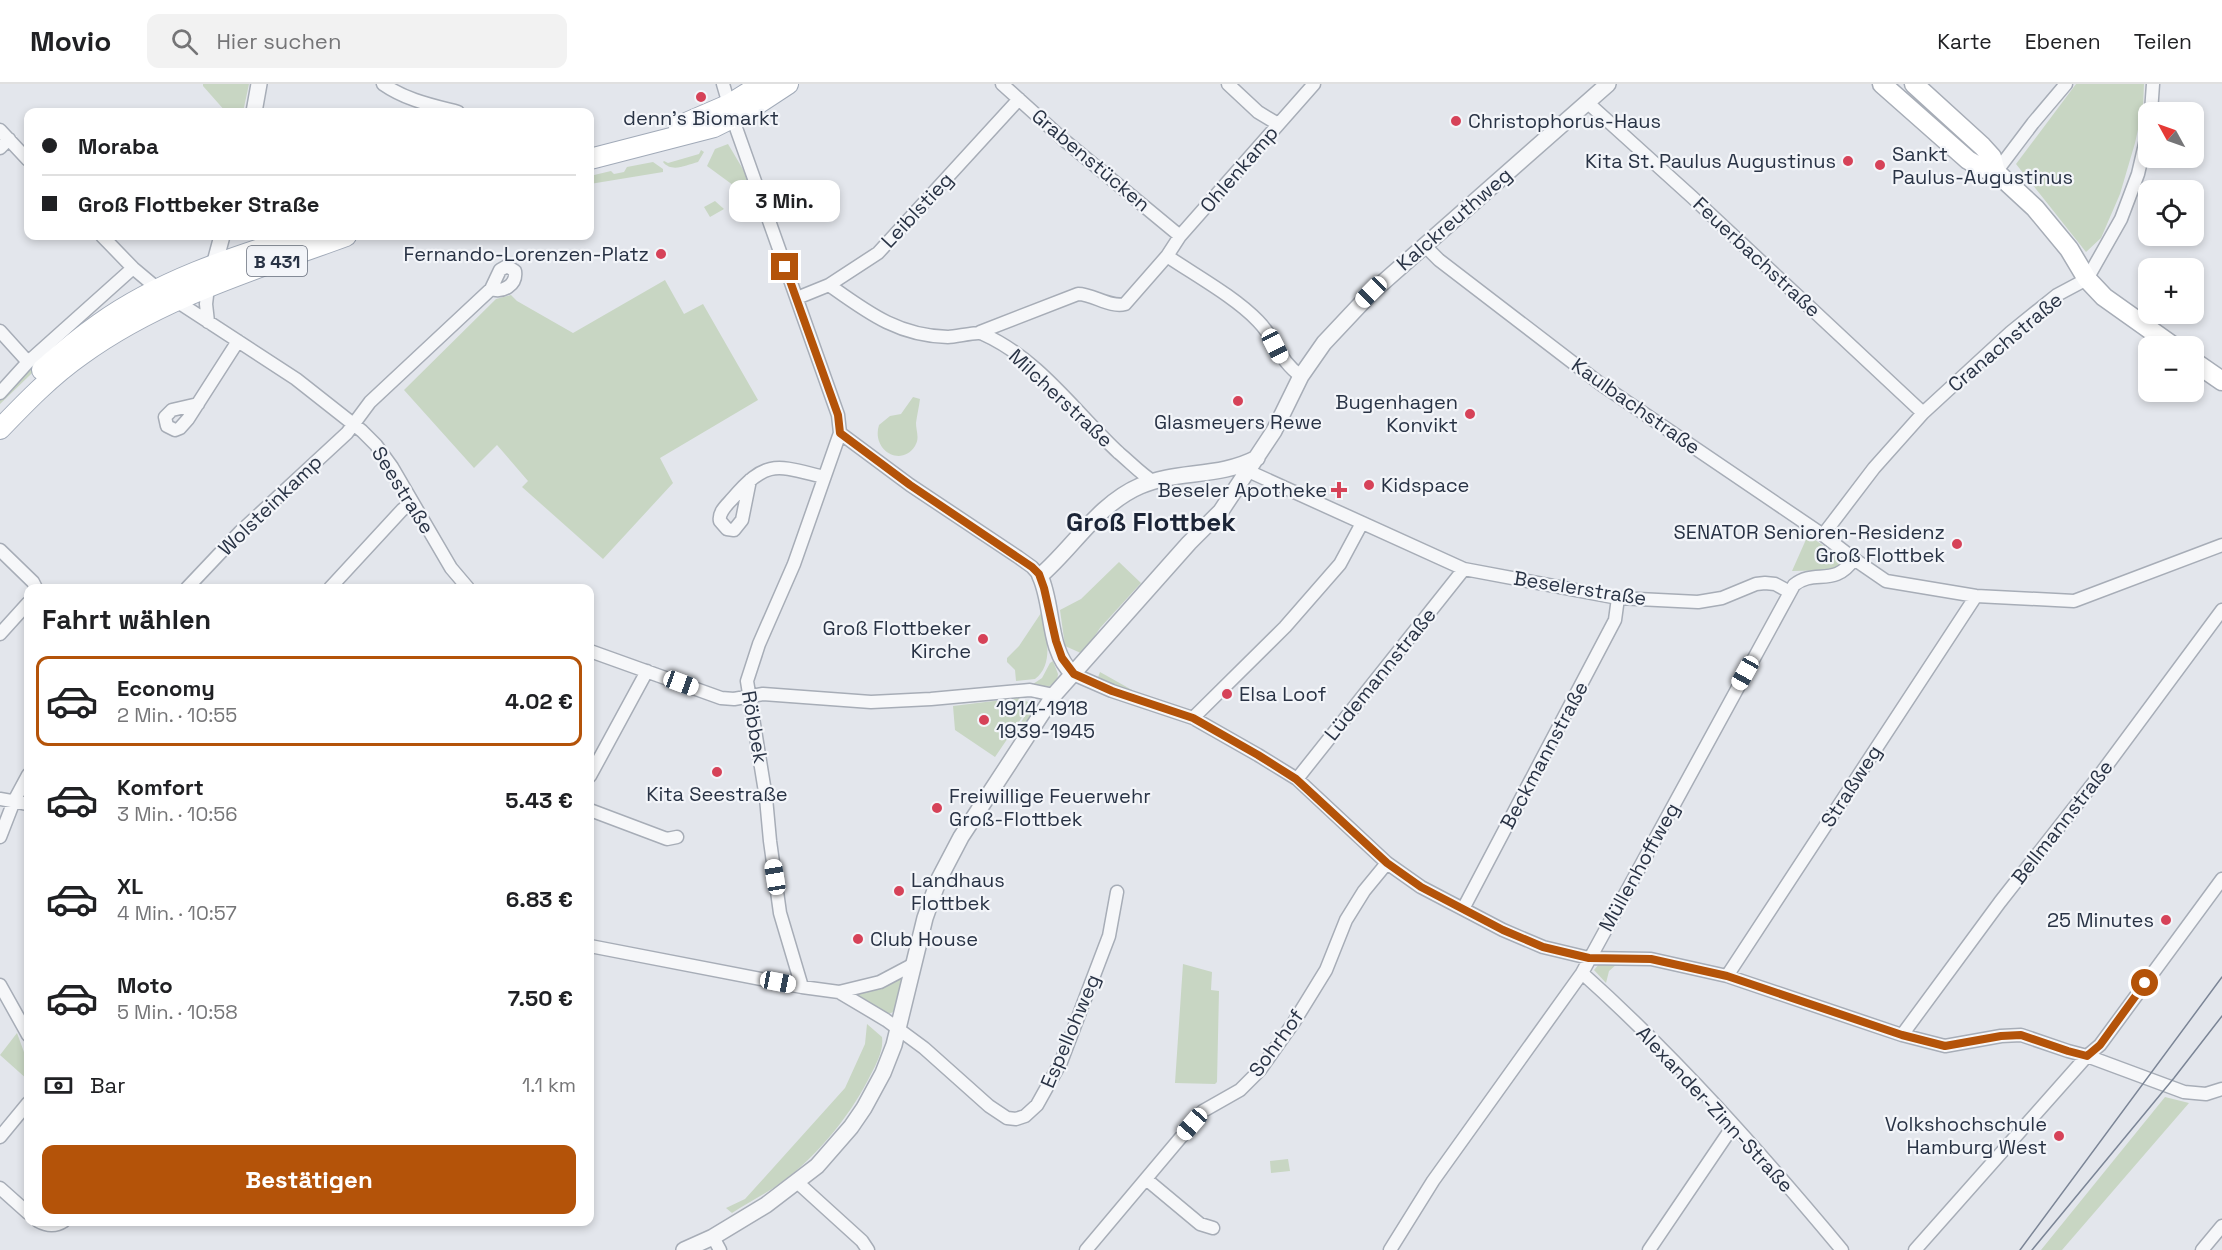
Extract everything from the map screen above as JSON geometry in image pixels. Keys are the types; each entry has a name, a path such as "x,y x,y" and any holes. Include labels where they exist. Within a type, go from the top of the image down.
{"main road":[{"path":"594,158 708,129 762,84"},
{"path":"594,148 731,111 788,84"},
{"path":"1882,84 1968,160 1982,168 1996,172 2035,208 2069,249 2087,279 2104,297 2159,336"},
{"path":"1914,84 1982,146 1992,157 1996,172"},
{"name":"B 431","path":"0,413 42,370 109,317 158,289 214,265 288,240"},
{"name":"B 431","path":"0,429 54,376 80,355 114,333 175,301 208,287 335,240"},
{"path":"2204,369 2222,381"}],"street":[{"path":"255,108 259,84"},
{"path":"383,84 417,102 442,108"},
{"path":"723,84 838,415 840,433 910,485 1024,561 1040,576 1058,647 1064,663 1074,674 1112,691 1193,718 1296,779 1387,863 1421,887 1503,930 1543,947 1589,958 1651,959 1727,976 1902,1035 1945,1046 2001,1036 2021,1035 2137,1073 2184,1092 2206,1094 2222,1089"},
{"name":"Grabenstücken","path":"1002,84 1064,140 1180,236"},
{"path":"1227,84 1258,111 1278,124"},
{"name":"Ohlenkamp","path":"980,332 1078,294 1122,305 1167,256 1180,236 1314,84"},
{"name":"Kalckreuthweg","path":"684,1250 716,1244 797,1182 817,1166 836,1146 864,1108 883,1073 900,1030 925,918 946,865 970,823 1054,695 1189,543 1218,515 1274,431 1301,376 1324,343 1354,309 1424,245 1608,84"},
{"path":"1996,172 2066,84"},
{"path":"2152,102 2153,84"},
{"name":"Leiblstieg","path":"797,298 829,285 878,253 1019,99"},
{"name":"Feuerbachstraße","path":"1588,103 1923,413"},
{"path":"3,139 24,157"},
{"path":"2087,279 2121,219 2139,168"},
{"name":"Seestraße","path":"106,240 133,268 158,289 304,385 355,424 376,445 392,467 451,568 465,584"},
{"path":"208,322 206,304 208,287 221,240"},
{"name":"Kaulbachstraße","path":"1424,245 1448,267 1602,385 1823,535 1854,559"},
{"path":"1167,256 1256,318 1287,365 1301,376"},
{"path":"0,393 28,362 133,268"},
{"name":"Cranachstraße","path":"1823,535 1874,468 1923,413 2011,332 2057,295 2087,279"},
{"path":"829,285 889,325 909,331 947,337 980,332"},
{"name":"Wolsteinkamp","path":"191,584 240,532 355,424 370,402 491,288"},
{"path":"0,331 28,362"},
{"name":"Milcherstraße","path":"980,332 1021,356 1061,393 1108,443 1138,471 1154,482"},
{"path":"198,404 238,341"},
{"name":"Röbbek","path":"802,987 780,913 766,798 747,681 759,644 794,564 840,433"},
{"path":"1040,576 1105,511 1133,490 1154,482 1252,464"},
{"name":"Beselerstraße","path":"1252,464 1362,523 1464,570 1618,598 1698,602 1722,598 1766,582 1790,592"},
{"path":"750,480 766,470 777,467 824,477"},
{"path":"1217,472 1226,479 1232,495"},
{"path":"334,584 411,503"},
{"path":"1193,718 1285,627 1340,564 1362,523"},
{"path":"1790,592 1794,585 1806,578 1833,577 1847,569 1854,559 1886,581 1976,596 2074,602 2222,545"},
{"path":"0,550 34,584"},
{"name":"Lüdemannstraße","path":"1296,779 1464,570"},
{"name":"Müllenhoffweg","path":"1390,1250 1433,1181 1582,973 1790,592"},
{"name":"Straßweg","path":"1727,976 1976,596"},
{"name":"Beckmannstraße","path":"1463,909 1615,620 1618,598"},
{"path":"0,634 24,607"},
{"name":"Bellmannstraße","path":"1902,1035 2222,610"},
{"path":"594,652 722,698 734,699 763,694 871,702 1030,690 1054,695"},
{"path":"594,769 647,671"},
{"path":"0,837 24,782"},
{"path":"0,799 24,803"},
{"path":"594,812 667,839 677,837"},
{"name":"Sohrhof","path":"1086,1250 1203,1111 1239,1090 1260,1070 1294,1022 1326,969 1346,920 1364,891 1387,863"},
{"path":"1915,1250 2087,1056 2100,1045 2222,879"},
{"name":"Espellohweg","path":"900,1030 1002,1115 1016,1119 1025,1116 1042,1097 1061,1062 1109,936 1117,892"},
{"path":"594,947 839,992 880,982 914,964"},
{"name":"Alexander-Zinn-Straße","path":"1582,973 1652,1040 1733,1126 1842,1250"},
{"path":"0,985 24,1028"},
{"path":"839,992 900,1030"},
{"path":"0,1137 24,1107"},
{"path":"1649,1250 1733,1126"},
{"path":"1146,1179 1200,1224 1213,1228"},
{"path":"797,1182 862,1241 868,1250"},
{"path":"0,1188 24,1208"},
{"path":"2202,1250 2222,1226"}],"green space":[{"path":"203,84 249,84 244,108 222,108"},
{"path":"2076,84 2144,84 2143,102 2138,102 2138,130 2120,194 2101,238 2086,252 2016,164"},
{"path":"728,144 747,176 756,202 707,166 715,149"},
{"path":"701,150 704,152 698,162 675,168 663,162 668,163 699,154"},
{"path":"653,162 663,169 663,172 594,183 594,175 611,171 614,174 624,172 627,167"},
{"path":"715,201 724,209 710,217 704,207"},
{"path":"665,280 684,314 703,304 758,400 660,458 673,483 603,559 522,487 528,481 497,445 474,468 404,390 496,299 511,295 517,301 573,333"},
{"path":"83,317 86,321 0,404 0,398 22,374"},
{"path":"913,397 920,399 916,423 918,437 915,446 909,452 902,456 895,456 883,448 879,442 879,425 890,416 901,414"},
{"path":"1808,535 1840,557 1842,566 1836,570 1792,571"},
{"path":"1119,562 1141,583 1100,628 1083,654 1065,646 1060,610 1081,599"},
{"path":"1041,613 1047,648 1045,665 1035,679 1016,681 1015,670 1007,662 1007,658 1019,646"},
{"path":"1053,661 1058,674 1057,681 1048,687 1033,684 1042,678"},
{"path":"1100,672 1132,691 1099,682 1097,680"},
{"path":"1018,698 1028,702 1025,713 995,757 955,730 953,706"},
{"path":"1030,707 1036,707 1035,713 1022,735 1016,731"},
{"path":"1183,964 1212,972 1211,990 1219,991 1217,1082 1215,1084 1175,1083"},
{"path":"1599,964 1617,964 1609,971 1606,983 1594,970"},
{"path":"906,974 901,999 892,1013 887,1014 851,993"},
{"path":"867,1024 882,1037 882,1048 860,1095 840,1124 789,1177 732,1213 726,1208 745,1199 845,1088 865,1044"},
{"path":"17,1033 24,1052 24,1076 0,1055"},
{"path":"2165,1097 2189,1103 2062,1250 2041,1250"},
{"path":"1288,1159 1290,1171 1271,1173 1270,1161"}],"tram line":[{"path":"2020,1250 2222,977"},
{"path":"2032,1250 2174,1078 2222,1016"}],"place":[{"name":"denn's Biomarkt","path":"701,97"},
{"name":"Christophorus-Haus","path":"1456,121"},
{"name":"Kita St. Paulus Augustinus","path":"1848,161"},
{"name":"Sankt Paulus-Augustinus","path":"1880,165"},
{"name":"Fernando-Lorenzen-Platz","path":"661,254"},
{"name":"Glasmeyers Rewe","path":"1238,401"},
{"name":"Bugenhagen Konvikt","path":"1470,414"},
{"name":"Kidspace","path":"1369,485"},
{"name":"Beseler Apotheke","path":"1339,490"},
{"name":"SENATOR Senioren-Residenz Groß Flottbek","path":"1957,544"},
{"name":"Groß Flottbeker Kirche","path":"983,639"},
{"name":"Elsa Loof","path":"1227,694"},
{"name":"1914-1918 1939-1945","path":"984,720"},
{"name":"Kita Seestraße","path":"717,772"},
{"name":"Freiwillige Feuerwehr Groß-Flottbek","path":"937,808"},
{"name":"Landhaus Flottbek","path":"899,891"},
{"name":"25 Minutes","path":"2166,920"},
{"name":"Club House","path":"858,939"},
{"name":"Volkshochschule Hamburg West","path":"2059,1136"}],"district":[{"name":"Groß Flottbek","path":"1151,522"}],"route":[{"path":"785,267 838,415 840,433 910,485 1018,557 1039,574 1058,647 1070,671 1112,691 1193,718 1258,755 1296,779 1387,863 1421,887 1503,930 1543,947 1589,958 1651,959 1727,976 1902,1035 1945,1046 2001,1036 2021,1035 2087,1056 2100,1045 2145,983"}]}
